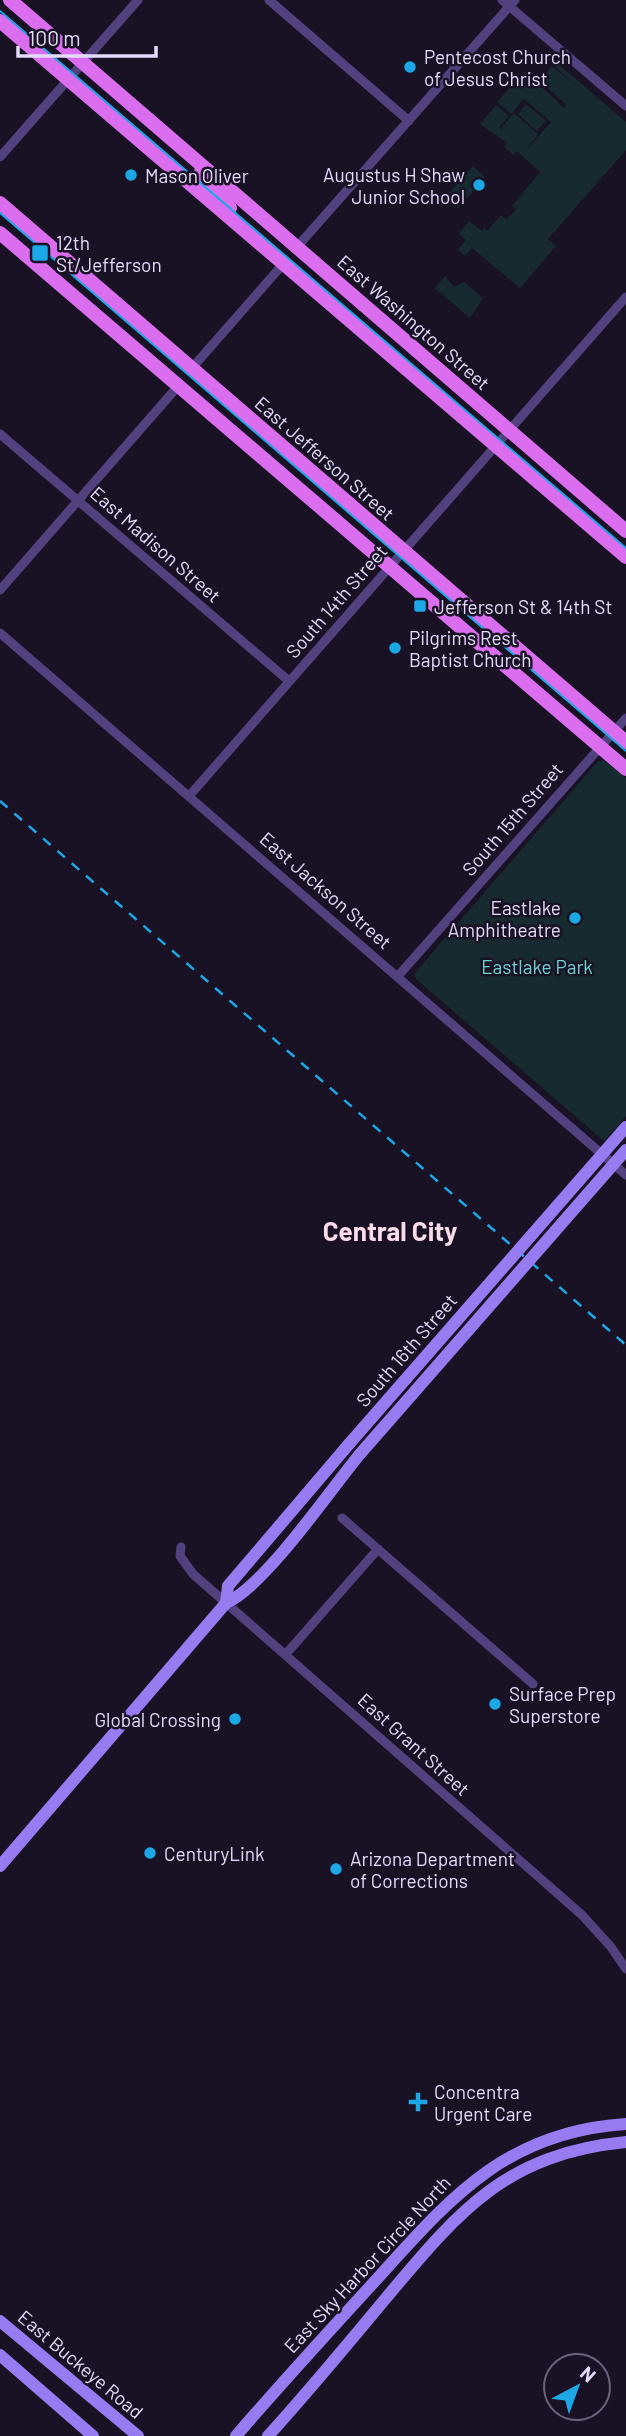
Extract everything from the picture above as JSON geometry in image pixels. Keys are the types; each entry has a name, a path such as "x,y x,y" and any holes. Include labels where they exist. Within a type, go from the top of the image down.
{"main road":[{"name":"East Washington Street","path":"10,0 626,531"},
{"name":"East Washington Street","path":"0,21 626,557"},
{"name":"East Washington Street","path":"176,142 254,236"},
{"name":"East Jefferson Street","path":"0,203 626,742"},
{"path":"0,233 626,769"},
{"path":"227,399 287,480"},
{"name":"South 16th Street","path":"226,1603 228,1586 626,1127"},
{"name":"South 16th Street","path":"0,1866 226,1603 242,1596 360,1454 626,1150"},
{"name":"East Sky Harbor Circle North","path":"236,2436 431,2219 472,2180 502,2161 542,2142 577,2131 626,2124"},
{"name":"East Sky Harbor Circle North","path":"268,2436 440,2234 475,2199 515,2173 546,2159 576,2149 626,2142"},
{"name":"East Buckeye Road","path":"0,2321 138,2436"},
{"path":"0,2355 93,2436"}],"street":[{"path":"0,157 138,0"},
{"path":"269,0 409,121"},
{"path":"297,247 409,121 508,2 626,106"},
{"path":"192,368 284,263"},
{"name":"South 14th Street","path":"190,795 509,429 624,302"},
{"path":"0,590 179,385"},
{"name":"East Madison Street","path":"0,434 289,681"},
{"name":"East Jackson Street","path":"0,633 626,1175"},
{"name":"South 15th Street","path":"398,976 626,718"},
{"path":"342,1518 533,1685"},
{"name":"East Grant Street","path":"181,1547 180,1556 186,1567 582,1915 611,1947 626,1969"},
{"path":"286,1654 378,1549"}],"green space":[{"path":"556,62 626,122 626,150 548,239 556,246 520,288 472,248 465,256 458,250 466,240 459,234 469,221 482,231 484,228 487,231 501,215 506,219 516,210 512,206 540,172 517,151 513,155 504,147 507,143 480,124 496,105 509,116 499,127 502,130 514,113 538,134 526,151 551,122 524,99 511,114 497,102 525,71 564,108 566,104 539,81 552,66 579,88 553,65"},
{"path":"526,104 546,121 537,131 518,114"},
{"path":"473,166 485,177 458,209 445,198"},
{"path":"445,276 454,287 464,282 483,298 470,318 435,288"},
{"name":"Eastlake Park","path":"598,761 605,761 626,778 626,1116 604,1141 416,979 414,974"}],"tram line":[{"path":"0,11 626,548"},
{"path":"0,213 626,751"}],"railway":[{"path":"0,801 626,1345"}],"place":[{"name":"Pentecost Church of Jesus Christ","path":"410,67"},
{"name":"Mason Oliver","path":"131,175"},
{"name":"Augustus H Shaw Junior School","path":"479,185"},
{"name":"12th St/Jefferson","path":"40,253"},
{"name":"Jefferson St & 14th St","path":"420,606"},
{"name":"Pilgrims Rest Baptist Church","path":"395,648"},
{"name":"Eastlake Amphitheatre","path":"575,918"},
{"name":"Surface Prep Superstore","path":"495,1704"},
{"name":"Global Crossing","path":"235,1719"},
{"name":"CenturyLink","path":"150,1853"},
{"name":"Arizona Department of Corrections","path":"336,1869"},
{"name":"Concentra Urgent Care","path":"418,2102"}],"district":[{"name":"Central City","path":"390,1230"}]}
